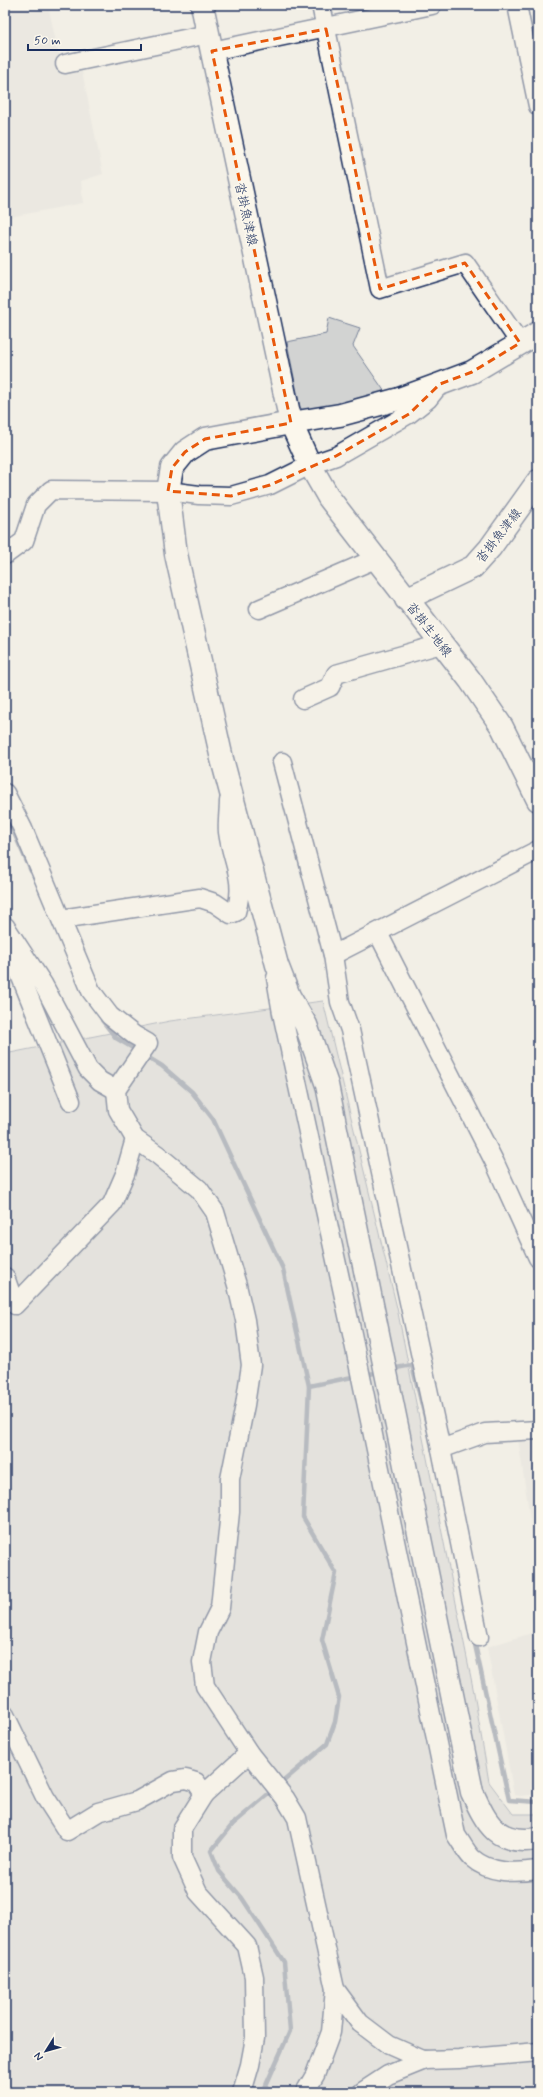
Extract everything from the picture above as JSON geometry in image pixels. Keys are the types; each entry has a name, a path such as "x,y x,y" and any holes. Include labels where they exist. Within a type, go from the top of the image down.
{"street":[{"name":"沓掛魚津線","path":"202,5 291,423 310,466"},
{"path":"321,5 380,289 465,263 529,338 472,372 399,399 340,415 205,439 185,452 172,468 168,491 176,554 229,786 277,965 289,996 306,1024 327,1085 472,1792 485,1820 503,1837 524,1841 538,1840"},
{"path":"65,64 210,42 326,29 432,5"},
{"path":"518,5 538,106"},
{"path":"5,555 24,541 36,505 51,490 168,491 199,495 231,496 270,485 310,466 336,456 409,414 428,399 440,384"},
{"name":"沓掛生地線","path":"310,466 329,498 470,680 502,727 538,800"},
{"name":"沓掛魚津線","path":"406,599 473,567 490,548 538,481"},
{"path":"259,609 375,559"},
{"path":"303,699 330,687 336,674 441,644"},
{"path":"282,762 333,955 340,1002 350,1030 441,1449 480,1637"},
{"path":"61,919 200,898 215,903 230,914 236,912 240,896 238,870 228,832 229,786"},
{"path":"5,793 23,829 91,991 110,1016 134,1035 148,1043 116,1090 118,1110 135,1139 158,1155 199,1189 215,1212 237,1285 245,1320 251,1365 245,1405 230,1479 230,1512 220,1608 208,1632 202,1662 205,1686 249,1753 285,1798 298,1818 335,1989 331,2032 314,2075 305,2092"},
{"path":"333,955 538,850"},
{"path":"5,926 43,984 88,1069 100,1082 116,1090"},
{"path":"378,933 495,1163 538,1258"},
{"path":"5,938 71,1101"},
{"path":"277,965 276,981 282,1013 351,1329 456,1835 472,1858 493,1870 519,1873 538,1870"},
{"path":"10,1311 112,1204 125,1174 135,1139"},
{"path":"5,1277 10,1311"},
{"path":"441,1449 485,1433 538,1430"},
{"path":"5,1715 45,1797 67,1831 98,1812 137,1801 173,1781 186,1779 196,1782 204,1794"},
{"path":"242,2092 250,2065 255,2038 254,1977 246,1946 198,1892 182,1856 182,1830 204,1794 249,1753"},
{"path":"335,1989 360,2023 389,2045 425,2060"},
{"path":"362,2092 388,2075 425,2060 460,2059 538,2052"}],"highlighted area":[{"path":"326,29 380,289 465,263 520,343 472,372 440,384 409,414 336,456 270,485 231,496 168,491 172,468 185,452 205,439 291,423 212,51"}],"shaded area":[{"path":"5,5 48,5 63,74 82,71 103,174 81,181 83,203 5,218"},
{"path":"329,318 360,328 353,346 385,392 305,413 300,407 287,342 326,334"},
{"path":"323,1001 397,1308 474,1693 489,1782 513,1814 538,1814 538,2092 5,2092 5,1054 170,1021"},
{"path":"538,1438 538,1572 518,1439"},
{"path":"538,1631 538,1794 521,1796 514,1795 487,1647"}],"waterway":[{"path":"7,817 31,871"},
{"path":"102,1020 116,1038 138,1051"},
{"path":"144,1055 162,1066 192,1092 213,1119 283,1269 309,1386 303,1517 336,1573 322,1640 339,1697 335,1722 327,1744 279,1785"},
{"path":"391,1369 412,1365 428,1429"},
{"path":"364,1375 380,1372"},
{"path":"309,1386 357,1376"},
{"path":"474,1640 509,1800 538,1802"},
{"path":"263,2092 290,2031 284,1962 242,1898 219,1871 211,1851 233,1824 273,1790"}]}
